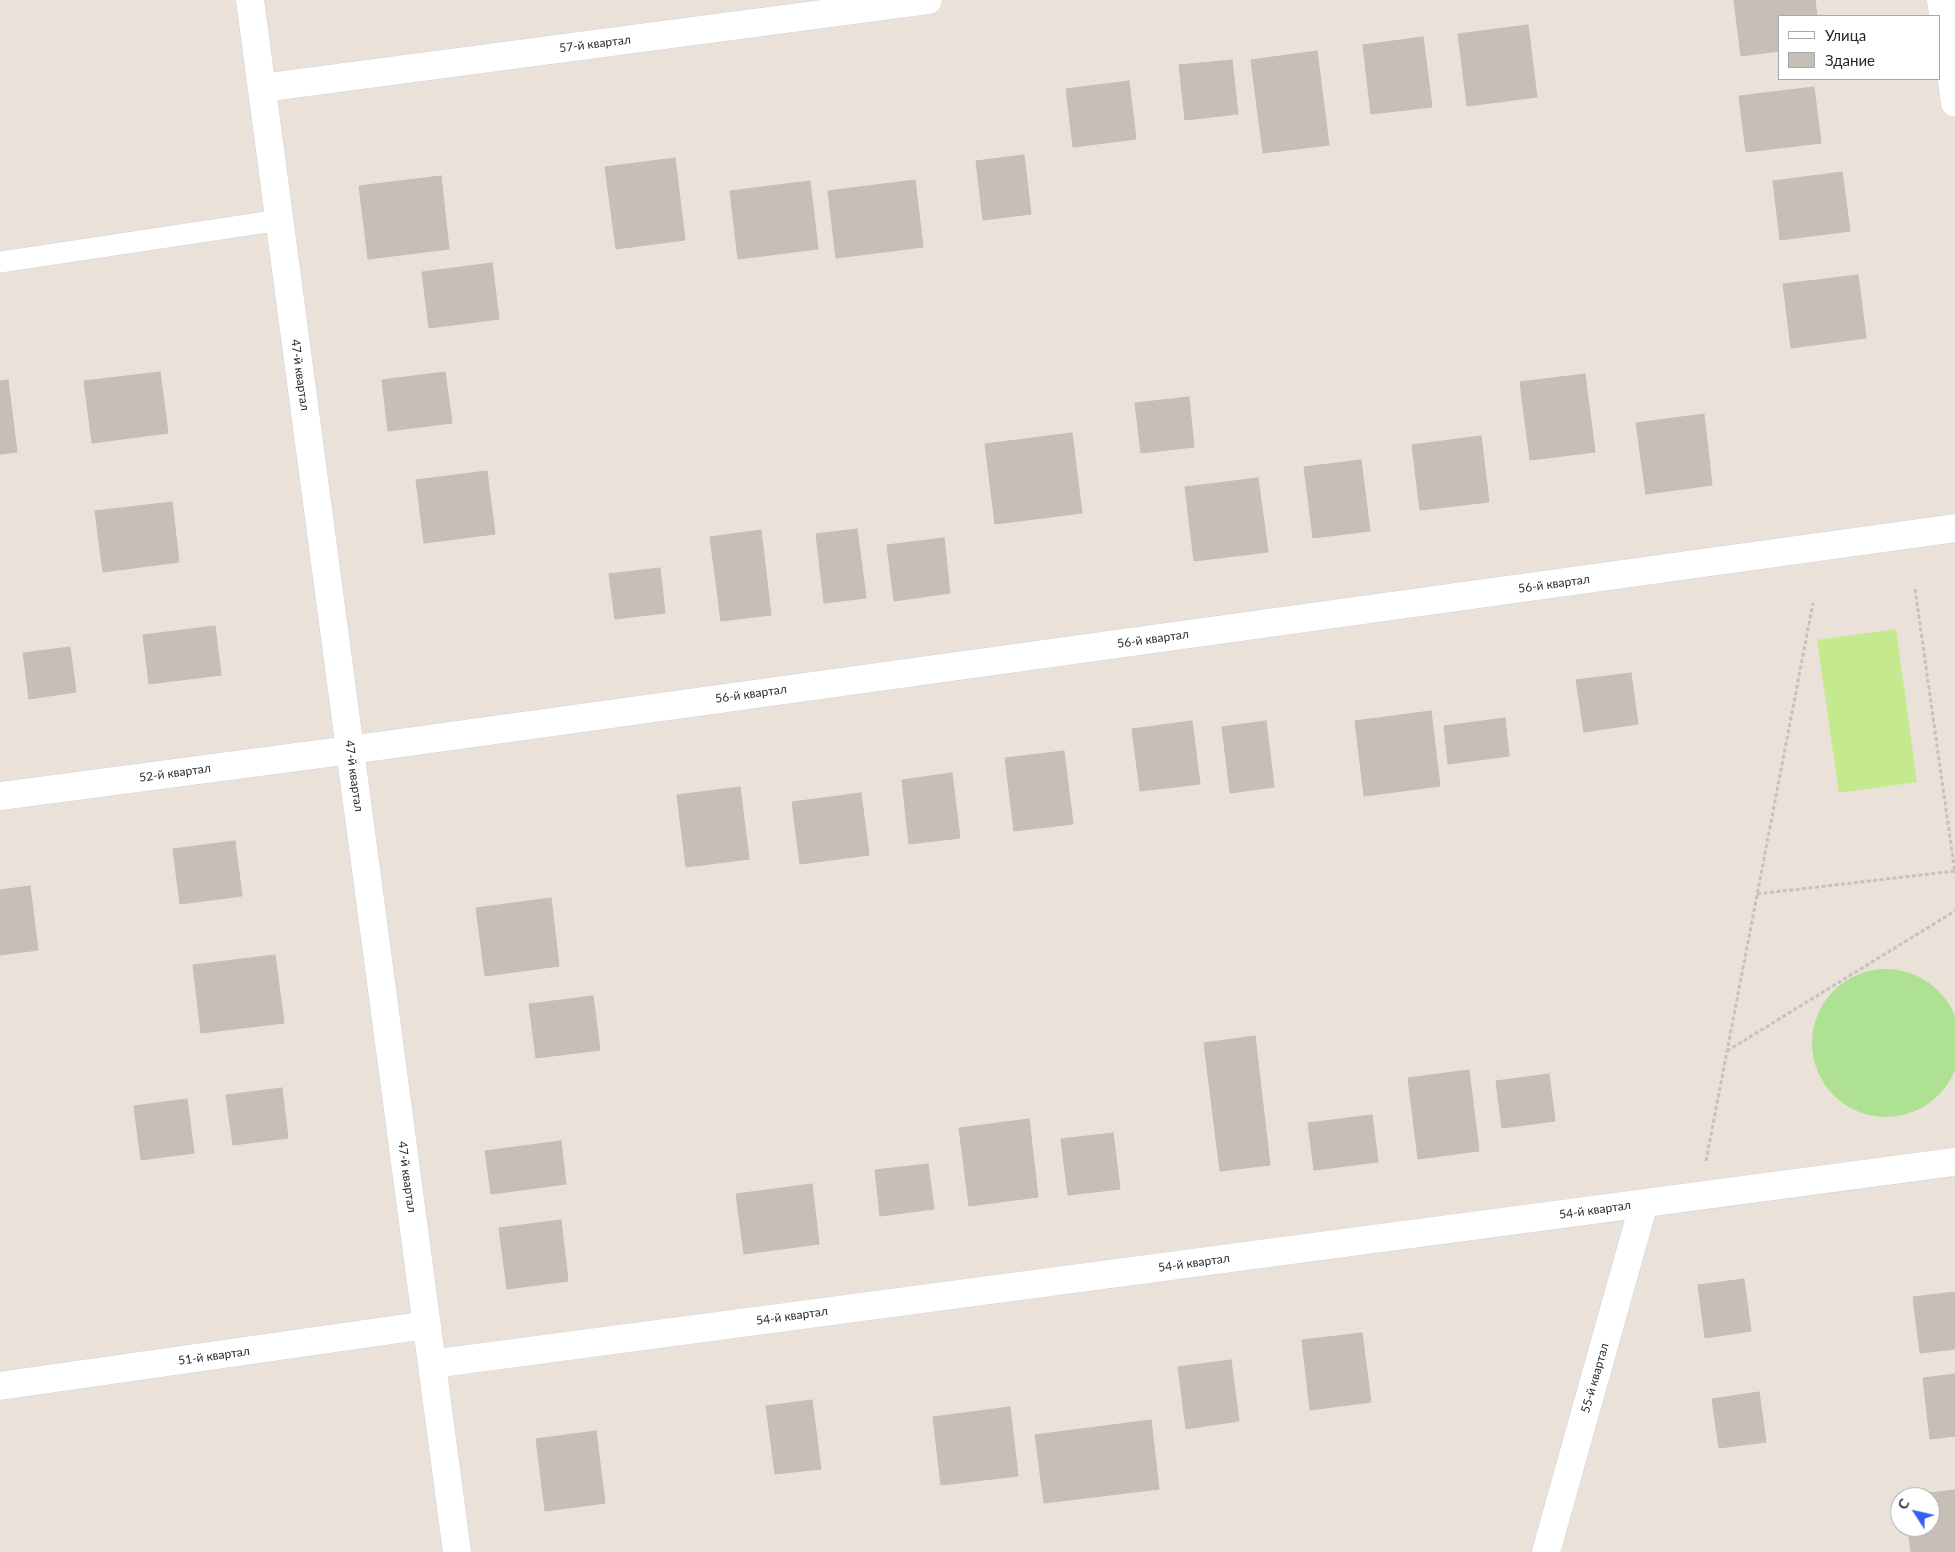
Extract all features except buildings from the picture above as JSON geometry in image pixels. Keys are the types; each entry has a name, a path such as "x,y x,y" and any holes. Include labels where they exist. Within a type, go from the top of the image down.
{"street":[{"name":"47-й квартал","path":"250,0 457,1552"},
{"name":"57-й квартал","path":"262,88 928,0"},
{"path":"1941,0 1955,103"},
{"name":"56-й квартал","path":"350,750 1955,528"},
{"name":"52-й квартал","path":"0,796 350,750"},
{"name":"54-й квартал","path":"432,1364 1955,1162"},
{"name":"55-й квартал","path":"1546,1552 1644,1203"},
{"name":"51-й квартал","path":"0,1386 427,1325"}],"lane":[{"path":"0,262 280,220"}],"path":[{"path":"1757,894 1955,872 1916,589"},
{"path":"1706,1161 1813,603"},
{"path":"1726,1051 1955,911"}],"green space":[{"path":"1896,629 1917,782 1839,793 1817,640"},
{"path":"1886,969 1914,975 1938,991 1954,1015 1956,1022 1956,1064 1954,1071 1938,1095 1914,1111 1886,1117 1858,1111 1834,1095 1818,1071 1812,1043 1818,1015 1834,991 1858,975"}]}
